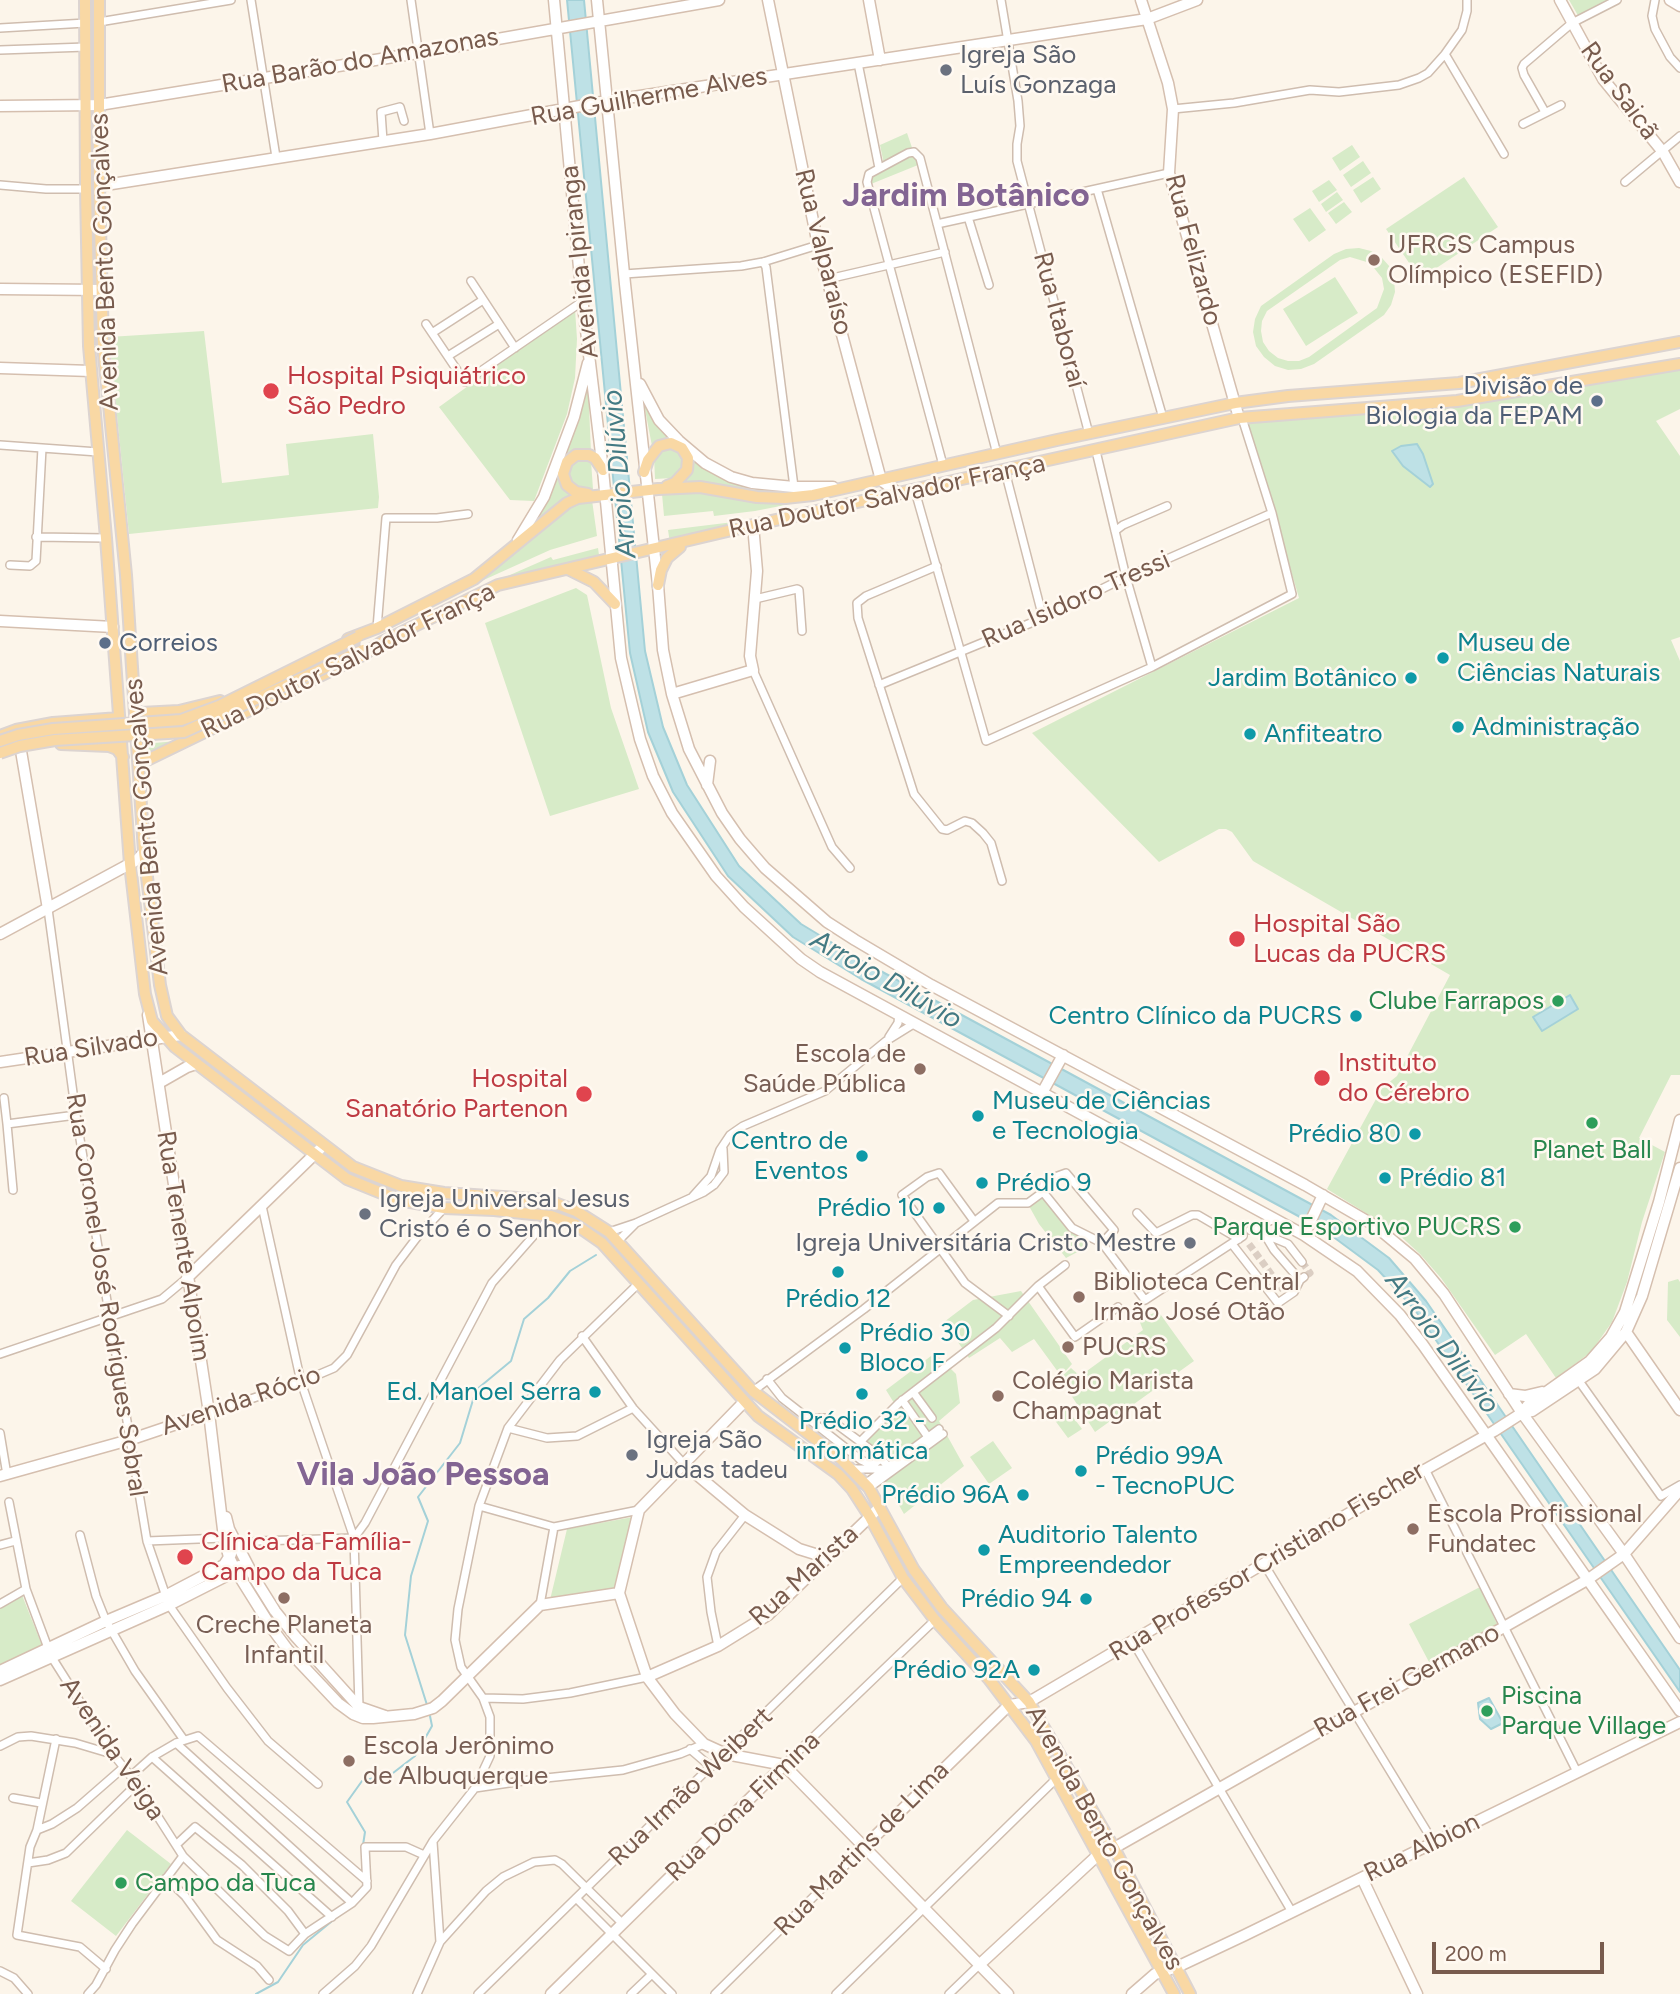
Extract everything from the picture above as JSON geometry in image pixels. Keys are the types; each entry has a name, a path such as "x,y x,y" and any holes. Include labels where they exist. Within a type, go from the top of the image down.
{"main road":[{"name":"Avenida Bento Gonçalves","path":"85,0 91,370 130,864 145,994 152,1021 164,1037 197,1064 347,1179 399,1200 444,1208 494,1209 551,1216 590,1233 639,1283 758,1416 838,1474 852,1489 902,1578 1010,1705 1036,1741 1174,1994"},
{"name":"Avenida Bento Gonçalves","path":"99,0 99,186 104,359 126,575 144,852 160,985 167,1016 181,1035 353,1167 401,1186 444,1193 547,1200 576,1211 610,1233 752,1391 853,1469 867,1486 914,1570 942,1608 1029,1702 1114,1848 1190,1994"},
{"name":"Avenida Ipiranga","path":"554,0 560,27 583,301 604,494 615,559 615,604 621,658 640,739 653,776 672,813 716,876 744,907 793,952 820,972 1044,1090 1252,1207 1306,1231 1357,1271 1401,1315 1490,1433 1680,1711"},
{"name":"Avenida Ipiranga","path":"597,0 595,22 602,102 635,370 644,472 652,489 654,550 663,650 672,694 707,785 740,839 765,868 827,922 1061,1059 1321,1200 1374,1225 1415,1259 1444,1294 1519,1415 1624,1554 1680,1637"},
{"name":"Rua Barão do Amazonas","path":"0,106 86,107 719,0"},
{"name":"Rua Valparaíso","path":"768,0 818,245 881,480"},
{"path":"869,0 880,60"},
{"name":"Rua Felizardo","path":"1141,0 1168,83 1173,109 1169,173 1240,418"},
{"name":"Rua Guilherme Alves","path":"99,186 430,134 602,102 1147,19 1197,0"},
{"name":"Rua Saicã","path":"1560,0 1603,79 1663,152 1680,182"},
{"path":"1670,0 1680,6"},
{"path":"0,289 101,290"},
{"name":"Rua Doutor Salvador França","path":"135,710 141,713 180,711 217,703 357,634 377,628 474,579 566,503 604,494 652,489 700,488 757,497 813,495 1235,403 1289,396 1459,383 1680,342"},
{"path":"511,549 544,497 574,417 590,356"},
{"name":"Rua Doutor Salvador França","path":"139,771 143,762 363,656 382,642 498,585 690,542 753,525 1096,452 1240,418 1457,401 1680,364"},
{"path":"0,368 91,370"},
{"name":"Rua Doutor Salvador França","path":"635,370 643,392 659,419 705,463 741,480 794,487 830,488 860,484"},
{"path":"644,472 648,460 659,446 671,443 686,453 688,464 684,476 675,483 652,489"},
{"path":"603,470 595,458 583,454 571,458 564,468 564,480 571,489 604,494"},
{"path":"881,480 899,494"},
{"path":"672,694 753,670 750,656 757,571 753,525"},
{"path":"658,585 667,558 677,548 690,542"},
{"path":"568,569 594,582 615,604"},
{"path":"0,621 113,628"},
{"path":"0,741 53,729 181,720 219,706 377,628"},
{"path":"0,755 20,746 55,740 184,732 382,642"},
{"path":"180,711 175,721 176,732 186,741"},
{"path":"0,736 16,730 80,720 119,718"},
{"path":"80,720 87,734 82,744"},
{"path":"0,755 56,744 82,744 109,746 117,749 123,757"},
{"name":"Rua Coronel José Rodrigues Sobral","path":"21,751 48,909"},
{"path":"707,785 710,761"},
{"path":"0,934 130,864 144,852"},
{"name":"Rua Tenente Alpoim","path":"145,994 209,1413 224,1538 229,1557 276,1635 338,1703 352,1714 363,1718 385,1716"},
{"name":"Rua Silvado","path":"0,1062 181,1035"},
{"path":"1044,1090 1061,1059"},
{"path":"159,1083 197,1064"},
{"name":"Rua Professor Cristiano Fischer","path":"1519,1415 1528,1405 1590,1361 1623,1328 1680,1121"},
{"path":"187,1278 323,1146"},
{"path":"1667,1169 1679,1170"},
{"name":"Rua Professor Cristiano Fischer","path":"1010,1705 1029,1702 1580,1381 1607,1356 1642,1296 1679,1170"},
{"path":"1306,1231 1321,1200"},
{"path":"1623,1328 1680,1410"},
{"path":"1508,1394 1525,1396 1552,1388"},
{"path":"744,1402 639,1510 619,1593 647,1677 675,1714 704,1744 726,1754 784,1765 1007,1994"},
{"name":"Avenida Rócio","path":"4,1475 129,1440 209,1413"},
{"path":"684,1464 745,1515 799,1549 828,1558"},
{"name":"Rua Frei Germano","path":"1099,1854 1114,1848 1590,1578 1624,1554 1680,1490"},
{"name":"Rua Tenente Alpoim","path":"219,1493 229,1529 275,1611 359,1707"},
{"name":"Rua Marista","path":"647,1677 718,1646 768,1615 880,1507"},
{"path":"167,1600 224,1565 237,1545"},
{"path":"0,1671 236,1571 245,1560"},
{"path":"359,1707 385,1716 414,1714 433,1708 540,1605 619,1593"},
{"path":"0,1680 49,1652"},
{"path":"338,1703 345,1701 349,1695"},
{"name":"Rua Martins de Lima","path":"864,1847 1010,1705"},
{"name":"Rua Albion","path":"1163,1970 1177,1967 1292,1912 1680,1722"},
{"name":"Rua Dona Firmina","path":"551,1994 784,1765"},
{"path":"979,1965 1099,1854"},
{"path":"1362,1878 1417,1994"},
{"path":"1132,1994 1151,1976 1163,1970"}],"street":[{"path":"99,22 231,0"},
{"path":"251,0 276,157"},
{"path":"411,0 430,134"},
{"name":"Rua Itaboraí","path":"1001,0 1020,126 1017,161 1089,434"},
{"path":"1173,109 1234,103 1310,90 1339,92 1399,85 1419,78 1428,73 1462,30 1467,0"},
{"path":"1545,112 1522,68 1572,23 1617,0"},
{"path":"1655,0 1652,16 1655,29 1670,57 1680,68"},
{"path":"0,28 86,23"},
{"path":"0,50 86,47"},
{"path":"1445,54 1504,154"},
{"path":"858,63 880,168"},
{"path":"1523,124 1561,105"},
{"path":"383,141 381,112 400,107 404,121"},
{"path":"1625,182 1680,136"},
{"path":"943,466 867,182 869,174 908,153 914,152 920,158 997,454"},
{"path":"937,224 1169,173"},
{"path":"0,185 46,189 86,188"},
{"path":"1097,188 1163,418"},
{"path":"968,217 989,285"},
{"path":"624,274 741,266 818,245"},
{"path":"828,279 945,252"},
{"path":"763,262 766,267 794,487"},
{"path":"471,281 514,348"},
{"path":"432,333 483,300"},
{"path":"426,324 465,382 583,301"},
{"path":"447,356 499,324"},
{"name":"Rua Felizardo","path":"1152,667 1292,594 1272,513 1240,418"},
{"path":"0,446 98,452"},
{"path":"10,565 33,565 36,561 42,448"},
{"path":"915,491 986,741 1152,667 1126,577 1096,452"},
{"path":"1005,471 1043,618"},
{"path":"1115,531 1167,506"},
{"name":"Rua Isidoro Tressi","path":"879,685 1043,618 1126,577 1272,513"},
{"path":"377,628 386,518 437,518 468,514"},
{"path":"36,537 106,538"},
{"path":"937,566 866,596 857,603 858,618 914,794 942,829 947,830 960,821 972,823 991,843 1002,881"},
{"path":"755,599 799,590 802,631"},
{"path":"753,670 832,847 850,868"},
{"name":"Rua Coronel José Rodrigues Sobral","path":"48,909 76,1115 147,1541 167,1600 227,1688 268,1741 318,1784"},
{"path":"886,1041 898,1023 899,1014"},
{"path":"610,1233 693,1196 711,1176 726,1138 743,1126 825,1091 886,1041 915,1023"},
{"path":"4,1098 13,1190"},
{"path":"7,1125 76,1115"},
{"path":"974,1222 939,1173 927,1177 902,1195 965,1283 1009,1316"},
{"path":"1102,1242 1114,1230 1066,1173 1044,1181 1043,1192 1072,1228 1102,1242 1145,1300 1245,1235 1275,1219"},
{"path":"752,1391 998,1203 1028,1203 1043,1192"},
{"path":"262,1206 301,1382 354,1538 359,1707"},
{"path":"1249,1244 1245,1235 1252,1207"},
{"name":"Avenida Rócio","path":"209,1413 334,1368 347,1355 396,1265 444,1208"},
{"path":"1136,1213 1156,1233 1192,1215 1198,1215 1245,1235 1265,1235 1288,1244 1301,1260 1288,1266"},
{"path":"354,1538 365,1523 492,1283 551,1216"},
{"path":"618,1241 636,1223"},
{"path":"1245,1235 1275,1301 1282,1301 1297,1288 1302,1279 1274,1250 1265,1235"},
{"path":"860,1442 902,1401 1009,1316 1038,1286 1065,1265"},
{"path":"0,1354 162,1299 187,1278"},
{"path":"323,1994 355,1966 371,1946 433,1841 475,1788 490,1756 490,1717 482,1698 466,1677 456,1654 455,1640 458,1609 479,1506 508,1428 560,1360 639,1283"},
{"path":"1038,1286 1075,1337 1118,1307"},
{"path":"1283,1290 1288,1297"},
{"path":"582,1336 633,1408 684,1464"},
{"path":"767,1380 782,1398 865,1463 872,1465 881,1459"},
{"path":"1580,1381 1661,1496 1680,1485"},
{"path":"913,1392 932,1418"},
{"path":"902,1401 930,1440"},
{"path":"508,1428 547,1438 576,1436 633,1408"},
{"path":"808,1418 828,1418 881,1459 885,1471"},
{"path":"867,1486 941,1432"},
{"path":"0,1433 4,1475"},
{"path":"853,1469 885,1471"},
{"path":"1425,1469 1577,1772"},
{"name":"Avenida Veiga","path":"9,1502 26,1589 49,1652 113,1754 137,1784 183,1856 265,1936 289,1951 305,1934"},
{"path":"479,1506 554,1527 639,1510"},
{"path":"718,1646 708,1577 716,1552 745,1515"},
{"path":"540,1605 554,1527"},
{"path":"80,1535 96,1596 108,1625 180,1741 352,1903"},
{"path":"147,1541 224,1538"},
{"path":"237,1545 259,1541 354,1538"},
{"path":"0,1545 16,1541"},
{"path":"1264,1564 1434,1843"},
{"name":"Rua Irmão Weibert","path":"478,1994 726,1754 902,1578"},
{"path":"0,1604 26,1589"},
{"name":"Rua Dona Firmina","path":"784,1765 935,1620"},
{"path":"1133,1642 1292,1912"},
{"name":"Rua Marista","path":"482,1698 523,1699 647,1677"},
{"path":"131,1776 152,1757 180,1741 198,1736 367,1881"},
{"path":"0,1745 18,1737 56,1739 113,1754"},
{"path":"56,1739 37,1830 30,1847 18,1936 80,1947 106,1969"},
{"path":"475,1788 622,1770 704,1744"},
{"path":"690,1749 711,1767"},
{"path":"152,1757 332,1917"},
{"path":"37,1830 77,1808 124,1767"},
{"path":"836,1994 1057,1778"},
{"path":"28,1863 48,1860 66,1853 137,1784"},
{"path":"13,1798 41,1803"},
{"path":"176,1845 195,1827 242,1865 288,1911 305,1934 352,1903 366,1889 365,1847 405,1847 424,1855"},
{"path":"433,1841 440,1942"},
{"name":"Rua Martins de Lima","path":"715,1994 864,1847"},
{"path":"88,1994 106,1969 115,1950 183,1856"},
{"path":"417,1994 440,1942 494,1884 534,1862 555,1860 562,1864 623,1924"},
{"path":"166,1878 185,1896 217,1940 257,1966 269,1980"},
{"path":"576,1898 672,1994"},
{"path":"949,1994 979,1965"},
{"path":"0,1971 14,1978 24,1992"},
{"path":"631,1994 652,1974"},
{"path":"94,1994 96,1985"}],"green space":[{"path":"1569,0 1616,0 1580,19"},
{"path":"907,133 918,165 871,184 872,175 885,169 880,145"},
{"path":"1352,145 1360,157 1340,171 1332,158"},
{"path":"1363,161 1371,173 1351,187 1343,175"},
{"path":"1373,177 1381,189 1361,203 1353,190"},
{"path":"1464,177 1498,227 1420,279 1386,229"},
{"path":"1329,180 1337,190 1319,202 1312,191"},
{"path":"1337,192 1343,200 1326,212 1321,204"},
{"path":"1344,202 1352,212 1336,224 1328,213"},
{"path":"1310,208 1326,230 1309,242 1293,219"},
{"path":"1346,249 1371,251 1390,267 1395,292 1391,305 1384,315 1314,364 1288,370 1275,366 1256,346 1253,332 1261,306 1334,254","holes":["1350,257 1370,263 1382,278 1384,289 1377,308 1309,357 1299,361 1278,358 1269,351 1263,342 1261,331 1267,311 1340,260"]},
{"path":"1335,277 1358,313 1306,346 1283,309"},
{"path":"575,309 575,378 567,414 534,501 510,500 439,407"},
{"path":"204,331 222,483 289,475 286,444 373,434 378,508 129,534 109,337"},
{"name":"Jardim Botânico","path":"1680,369 1680,409 1656,421 1680,456 1680,637 1671,640 1680,661 1680,1075 1671,1075 1639,1138 1665,1152 1642,1222 1627,1282 1612,1322 1591,1352 1556,1378 1526,1334 1495,1355 1441,1278 1420,1254 1395,1231 1327,1189 1382,1088 1397,1076 1450,975 1253,861 1232,832 1226,829 1219,829 1159,862 1032,733 1299,598 1247,421 1463,405"},
{"path":"588,383 591,453 564,460 575,495 538,523 535,520"},
{"path":"644,404 679,439 733,477 814,489 756,493 684,481 690,472 689,451 652,446"},
{"path":"670,447 683,455 684,468 672,478 655,479 654,457 657,452"},
{"path":"578,459 591,461 593,489 578,489 567,479 570,464"},
{"path":"701,492 811,500 714,516 713,511 664,516 662,494"},
{"path":"592,500 597,536 550,550 477,583 568,508"},
{"path":"750,520 670,543 668,530"},
{"path":"598,548 599,555 494,582 551,557 553,560"},
{"path":"576,588 587,595 611,708 639,789 550,816 485,623"},
{"path":"177,741 144,758 143,744"},
{"path":"1043,1196 1071,1230 1089,1246 1066,1258 1039,1224 1029,1206"},
{"path":"1678,1279 1680,1337 1667,1320 1668,1282"},
{"path":"1021,1291 1072,1364 1061,1376 1034,1339 1012,1352 1000,1338 969,1358 944,1322 973,1300"},
{"path":"1158,1311 1194,1361 1095,1432 1060,1378 1071,1368 1080,1376 1143,1330 1139,1320"},
{"path":"935,1353 956,1374 960,1403 939,1421 964,1466 904,1514 863,1443 899,1411 886,1390"},
{"path":"1064,1405 1082,1429 1068,1438 1051,1415"},
{"path":"993,1441 1012,1468 989,1484 970,1457"},
{"path":"633,1517 615,1589 550,1600 567,1529"},
{"path":"1480,1587 1497,1624 1429,1662 1409,1624"},
{"path":"22,1595 43,1648 0,1666 0,1608"},
{"name":"Campo da Tuca","path":"127,1830 171,1864 116,1936 71,1901"}],"water":[{"name":"Arroio Dilúvio","path":"567,0 584,0 645,651 663,727 687,785 739,866 801,924 864,962 1331,1215 1389,1258 1426,1301 1680,1670 1680,1692 1415,1310 1378,1270 1324,1230 861,979 793,937 728,876 673,792 648,732 630,653"},
{"path":"1417,444 1433,484 1430,487 1403,466 1392,451 1401,446"},
{"path":"1570,995 1578,1009 1542,1031 1533,1017"},
{"name":"Piscina Parque Village","path":"1489,1698 1503,1723 1491,1729 1480,1719 1478,1703"}],"waterway":[{"path":"427,1705 405,1635 411,1576 428,1521 418,1497 460,1443 476,1390 511,1361 524,1319 548,1298 570,1271 596,1255"},
{"path":"363,1845 365,1832 347,1802 362,1781 393,1773 415,1756 432,1726 430,1716"},
{"path":"256,1994 278,1982 303,1945 337,1917"}],"tunnel":[{"path":"1249,1244 1283,1290"},
{"path":"1302,1262 1310,1273 1304,1277"}],"place":[{"name":"Igreja São Luís Gonzaga","path":"946,70"},
{"name":"UFRGS Campus Olímpico (ESEFID)","path":"1374,260"},
{"name":"Hospital Psiquiátrico São Pedro","path":"271,391"},
{"name":"Divisão de Biologia da FEPAM","path":"1597,401"},
{"name":"Correios","path":"105,643"},
{"name":"Museu de Ciências Naturais","path":"1443,658"},
{"name":"Jardim Botânico","path":"1411,678"},
{"name":"Administração","path":"1458,727"},
{"name":"Anfiteatro","path":"1250,734"},
{"name":"Hospital São Lucas da PUCRS","path":"1237,939"},
{"name":"Clube Farrapos","path":"1558,1001"},
{"name":"Centro Clínico da PUCRS","path":"1356,1016"},
{"name":"Escola de Saúde Pública","path":"920,1069"},
{"name":"Instituto do Cérebro","path":"1322,1078"},
{"name":"Hospital Sanatório Partenon","path":"584,1094"},
{"name":"Museu de Ciências e Tecnologia","path":"978,1116"},
{"name":"Planet Ball","path":"1592,1123"},
{"name":"Prédio 80","path":"1415,1134"},
{"name":"Centro de Eventos","path":"862,1156"},
{"name":"Prédio 81","path":"1385,1178"},
{"name":"Prédio 9","path":"982,1183"},
{"name":"Prédio 10","path":"939,1208"},
{"name":"Igreja Universal Jesus Cristo é o Senhor","path":"365,1214"},
{"name":"Parque Esportivo PUCRS","path":"1515,1227"},
{"name":"Igreja Universitária Cristo Mestre","path":"1190,1243"},
{"name":"Prédio 12","path":"838,1272"},
{"name":"Biblioteca Central Irmão José Otão","path":"1079,1297"},
{"name":"PUCRS","path":"1068,1347"},
{"name":"Prédio 30 Bloco F","path":"845,1348"},
{"name":"Ed. Manoel Serra","path":"595,1392"},
{"name":"Prédio 32 - informática","path":"862,1394"},
{"name":"Colégio Marista Champagnat","path":"998,1396"},
{"name":"Igreja São Judas tadeu","path":"632,1455"},
{"name":"Prédio 99A - TecnoPUC","path":"1081,1471"},
{"name":"Prédio 96A","path":"1023,1495"},
{"name":"Escola Profissional Fundatec","path":"1413,1529"},
{"name":"Auditorio Talento Empreendedor","path":"984,1550"},
{"name":"Clínica da Família- Campo da Tuca","path":"185,1557"},
{"name":"Creche Planeta Infantil","path":"284,1598"},
{"name":"Prédio 94","path":"1086,1599"},
{"name":"Prédio 92A","path":"1034,1670"},
{"name":"Piscina Parque Village","path":"1487,1711"},
{"name":"Escola Jerônimo de Albuquerque","path":"349,1761"},
{"name":"Campo da Tuca","path":"121,1883"}],"district":[{"name":"Jardim Botânico","path":"966,196"},
{"name":"Vila João Pessoa","path":"423,1475"}]}
